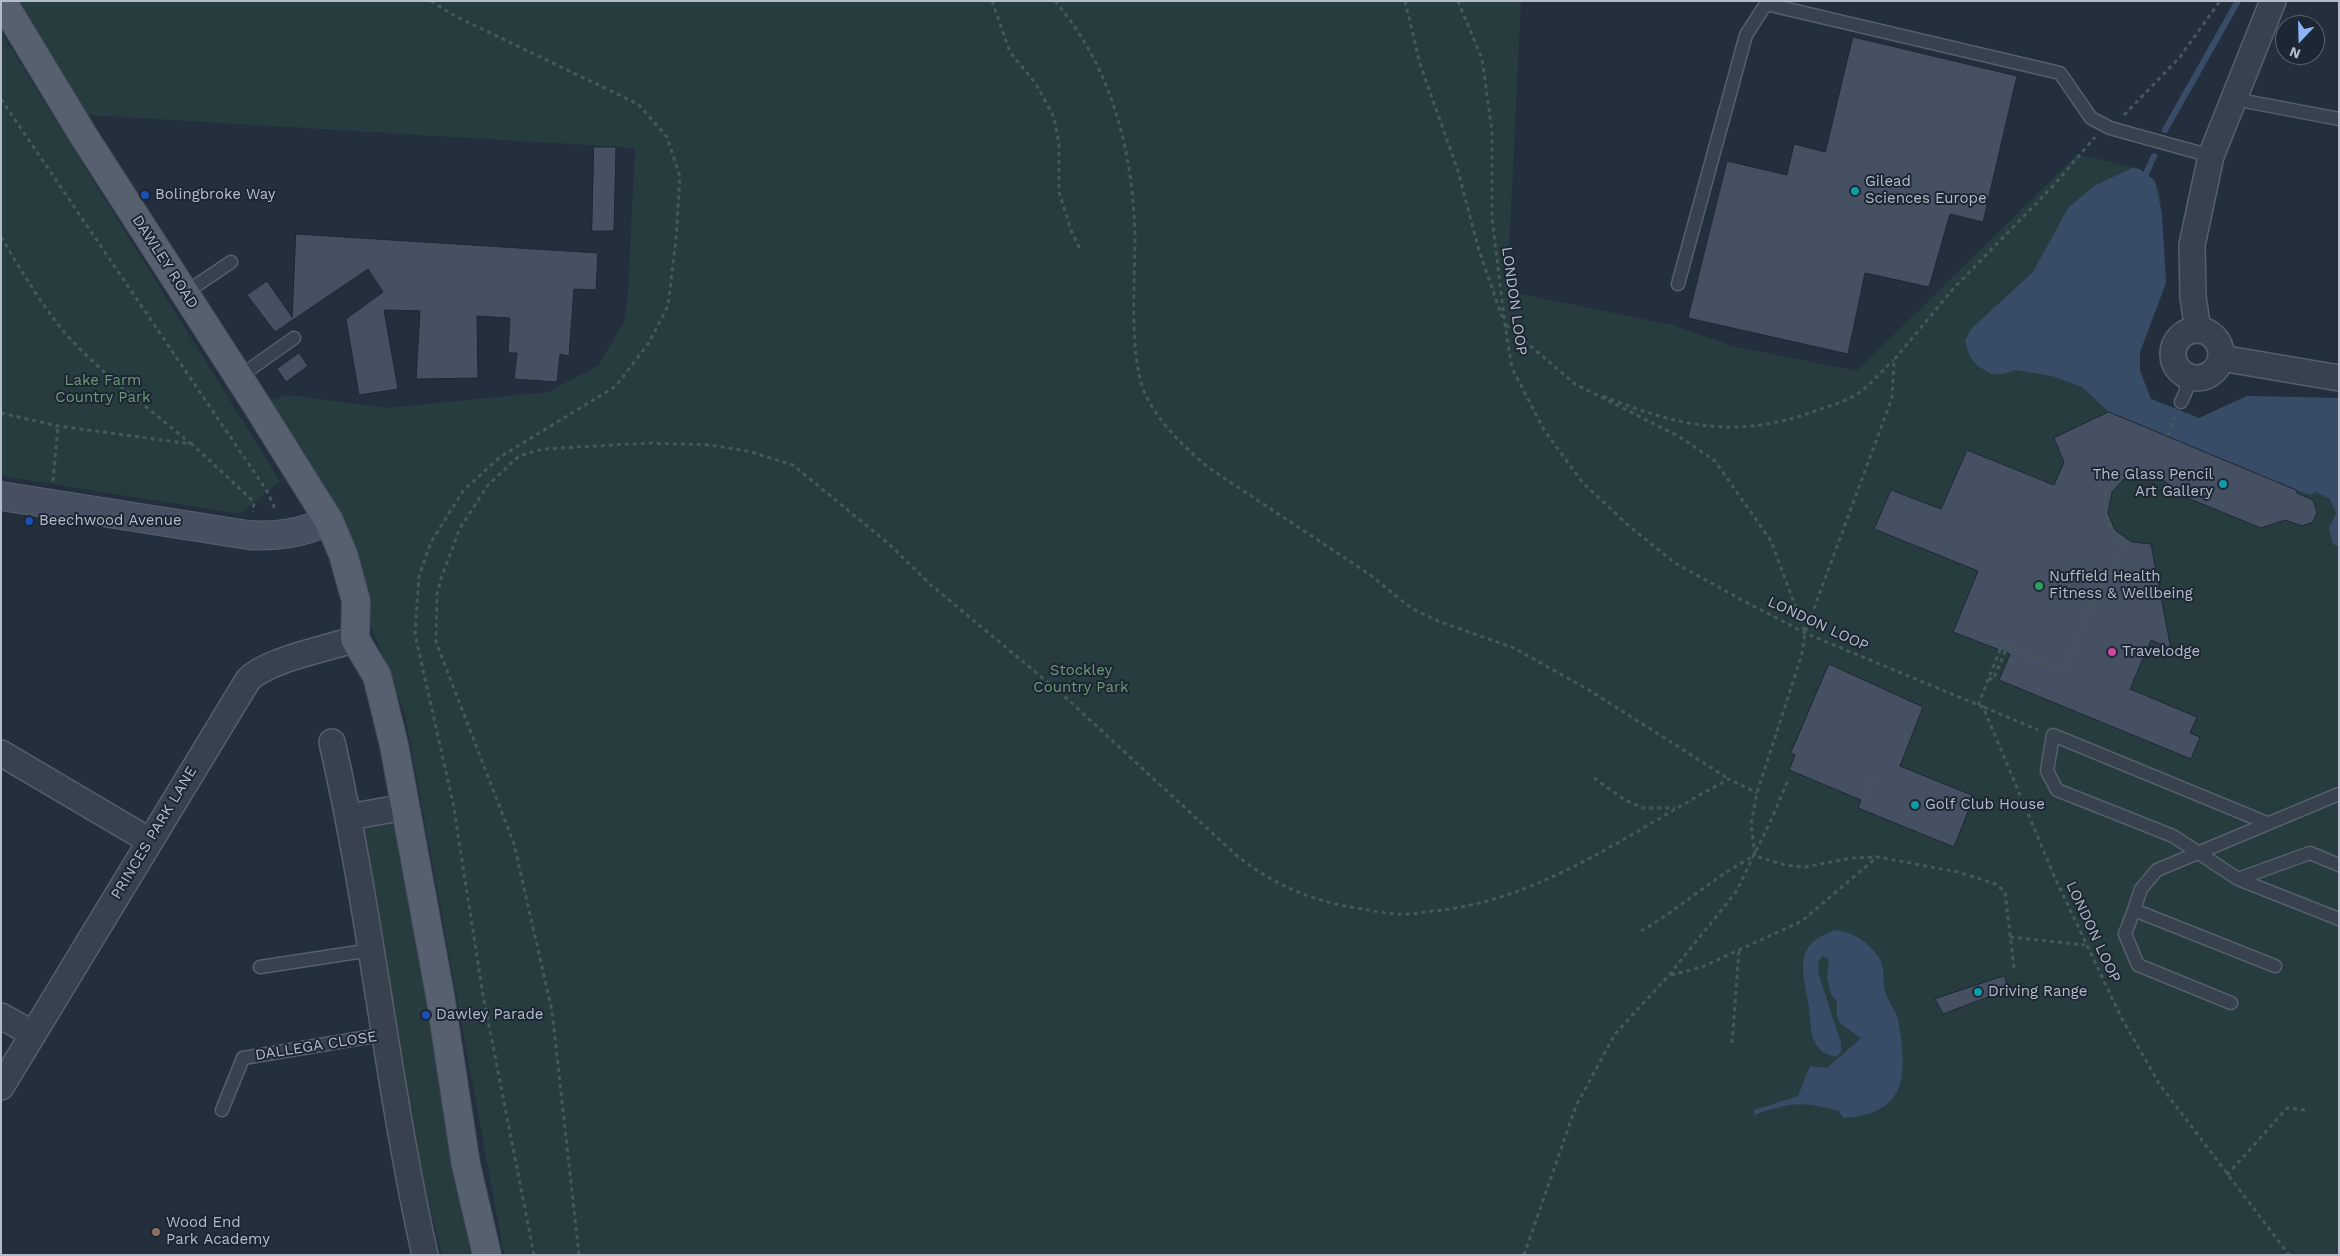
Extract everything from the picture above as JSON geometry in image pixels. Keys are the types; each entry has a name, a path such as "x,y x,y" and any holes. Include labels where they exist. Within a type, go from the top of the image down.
{"main road":[{"name":"DAWLEY ROAD","path":"2,1 83,135 329,521 343,554 354,592 355,639"},
{"path":"355,639 374,670 382,690 439,986 466,1165 487,1255"}],"street":[{"path":"2198,330 2194,297 2192,245 2211,156 2273,1"},
{"path":"2198,330 2206,332 2218,342 2221,358 2219,366 2208,376 2193,378 2186,376 2175,364 2174,348 2182,335 2198,330"},
{"path":"2221,358 2339,378"},
{"path":"1,496 248,535 287,535 308,530 329,521"},
{"name":"PRINCES PARK LANE","path":"1,1087 242,688 254,673 272,664 355,639"},
{"path":"332,742 349,816 404,1152 425,1255"},
{"path":"1,753 150,841"},
{"path":"349,816 405,807"},
{"path":"1,1016 33,1034"}],"lane":[{"path":"1678,284 1746,35 1766,4 2060,73 2092,118 2110,128 2211,156"},
{"path":"2234,99 2339,120"},
{"path":"185,293 231,262"},
{"path":"239,377 294,338"},
{"path":"2181,402 2186,390 2186,376"},
{"path":"2267,823 2053,735 2047,771 2057,790 2173,836 2200,852 2238,879 2339,919"},
{"path":"2231,1003 2138,965 2126,934 2141,889 2157,870 2339,794"},
{"path":"2238,879 2310,853 2339,865"},
{"path":"2134,910 2275,966"},
{"path":"260,966 371,950"},
{"name":"DALLEGA CLOSE","path":"222,1110 242,1058 386,1034"}],"path":[{"path":"431,1 455,16 638,104 667,137 680,177 676,239 668,306 648,344 616,386 500,457 463,491 431,542 419,576 415,634 453,803 483,995 534,1255"},
{"path":"992,1 1010,52 1036,84 1054,117 1059,144 1059,192 1072,233 1081,251"},
{"path":"1055,1 1095,59 1117,110 1131,183 1134,236 1133,288 1138,375 1146,397 1166,427 1186,449 1209,468 1369,574 1411,608 1438,621 1514,648 1589,690 1729,780 1756,792"},
{"path":"1405,1 1420,64 1458,171 1478,247 1505,325 1575,384 1680,437 1715,461 1771,541 1805,633"},
{"name":"LONDON LOOP","path":"1458,1 1482,59 1492,131 1492,218 1512,368 1544,430 1582,483 1629,526 1675,563 1805,633 1983,707 2086,945 2122,1019 2160,1085 2289,1255"},
{"path":"1575,384 1648,414 1717,428 1739,428 1787,420 1859,393 1894,360 1953,289 2054,185 2094,138 2110,128 2180,58 2220,1"},
{"path":"1,99 267,491 287,535"},
{"path":"1,237 33,291 66,333 110,375 192,444 254,502 248,535"},
{"path":"1754,856 1751,824 1756,792 1802,654 1805,633 1892,398 1894,360"},
{"path":"1,414 58,426 192,444"},
{"path":"52,504 58,426"},
{"path":"579,1255 552,1011 514,844 436,642 437,594 460,528 488,485 519,456 543,449 649,443 710,445 748,451 793,465 875,532 931,585 1063,694 1242,860 1261,875 1289,889 1333,905 1401,914 1468,907 1525,890 1600,853 1676,808 1729,780"},
{"path":"1989,678 1993,680 2007,647 2064,670 2098,591 2112,571 2125,542 2114,534 2108,526 2105,509 2108,494 2117,481 2131,475"},
{"path":"1978,705 2004,640"},
{"path":"1983,707 2053,735"},
{"path":"1864,801 1876,771"},
{"path":"1594,778 1625,800 1643,808 1676,808"},
{"path":"1524,1255 1576,1106 1615,1034 1670,975 1736,892 1789,778"},
{"path":"1641,931 1656,923 1733,867 1754,856 1785,865 1805,867 1852,858 1878,857 1958,872 1996,884 2005,892 2014,968"},
{"path":"1670,975 1702,967 1802,921 1878,857"},
{"path":"2010,938 2086,945"},
{"path":"1732,1043 1739,951"},
{"path":"2227,1175 2287,1108 2305,1110"}],"green space":[{"name":"Stockley Country Park","path":"16,1 1521,1 1507,291 1672,325 1732,346 1857,371 2078,154 2140,169 2155,181 2160,194 2166,283 2140,352 2140,371 2151,399 2199,418 2247,396 2339,398 2339,1255 504,1255 405,714 343,554 256,404 289,395 387,408 548,392 599,365 624,321 628,296 635,148 88,115 61,80"},
{"name":"Lake Farm Country Park","path":"1,32 280,481 240,514 1,476"},
{"path":"405,807 484,1255 442,1255 386,1034 349,817"}],"water":[{"path":"2132,168 2140,169 2155,181 2162,214 2166,283 2140,352 2140,371 2151,399 2199,418 2247,396 2339,398 2339,547 2333,544 2329,529 2336,513 2330,499 2316,492 2310,495 2296,490 2109,412 2082,387 2052,376 2015,370 2003,374 1991,374 1978,366 1970,357 1965,341 1971,329 2033,272 2068,208 2094,186"},
{"path":"1836,930 1849,933 1860,939 1871,948 1881,962 1886,995 1897,1016 1901,1038 1903,1056 1899,1087 1892,1099 1881,1108 1865,1115 1843,1118 1839,1111 1796,1104 1778,1107 1754,1115 1754,1110 1798,1096 1810,1066 1827,1068 1861,1038 1841,1024 1837,1017 1837,1002 1831,994 1827,977 1829,960 1823,956 1819,960 1818,972 1841,1043 1841,1052 1836,1057 1827,1054 1818,1048 1812,1036 1804,977 1804,958 1807,949 1813,942"}],"building":[{"name":"Gilead Sciences Europe","path":"1853,37 2017,76 1983,222 1950,214 1929,287 1865,273 1848,354 1688,318 1727,161 1787,175 1794,144 1825,152"},
{"path":"594,147 616,147 614,231 592,231"},
{"path":"296,234 598,253 596,290 574,289 569,356 560,354 557,382 514,379 517,353 508,353 510,318 477,316 478,378 416,379 420,311 384,310 398,389 359,395 346,319 383,292 368,269 275,332 247,295 267,281 292,317"},
{"path":"299,353 308,366 286,382 277,369"},
{"path":"2109,412 2296,490 2297,493 2313,500 2317,512 2313,522 2302,526 2285,520 2261,528 2173,492 2170,485 2160,478 2143,473 2125,478 2112,492 2108,513 2115,530 2132,542 2151,544 2171,649 2151,640 2130,689 2197,717 2190,733 2200,737 2191,759 1999,680 2010,654 1953,632 1978,571 1874,529 1891,490 1941,509 1967,450 2054,485 2064,462 2054,438"},
{"path":"1829,664 1923,707 1900,766 1974,796 1954,847 1858,808 1861,800 1789,770 1795,755 1791,753"},
{"path":"2004,976 2009,989 1943,1014 1935,999"}],"waterway":[{"path":"2165,130 2238,1"},
{"path":"2146,174 2154,156"}],"place":[{"name":"Gilead Sciences Europe","path":"1855,191"},
{"name":"Bolingbroke Way","path":"145,195"},
{"name":"The Glass Pencil Art Gallery","path":"2223,484"},
{"name":"Beechwood Avenue","path":"29,521"},
{"name":"Nuffield Health Fitness & Wellbeing","path":"2039,586"},
{"name":"Travelodge","path":"2112,652"},
{"name":"Golf Club House","path":"1915,805"},
{"name":"Driving Range","path":"1978,992"},
{"name":"Dawley Parade","path":"426,1015"},
{"name":"Wood End Park Academy","path":"156,1232"}]}
